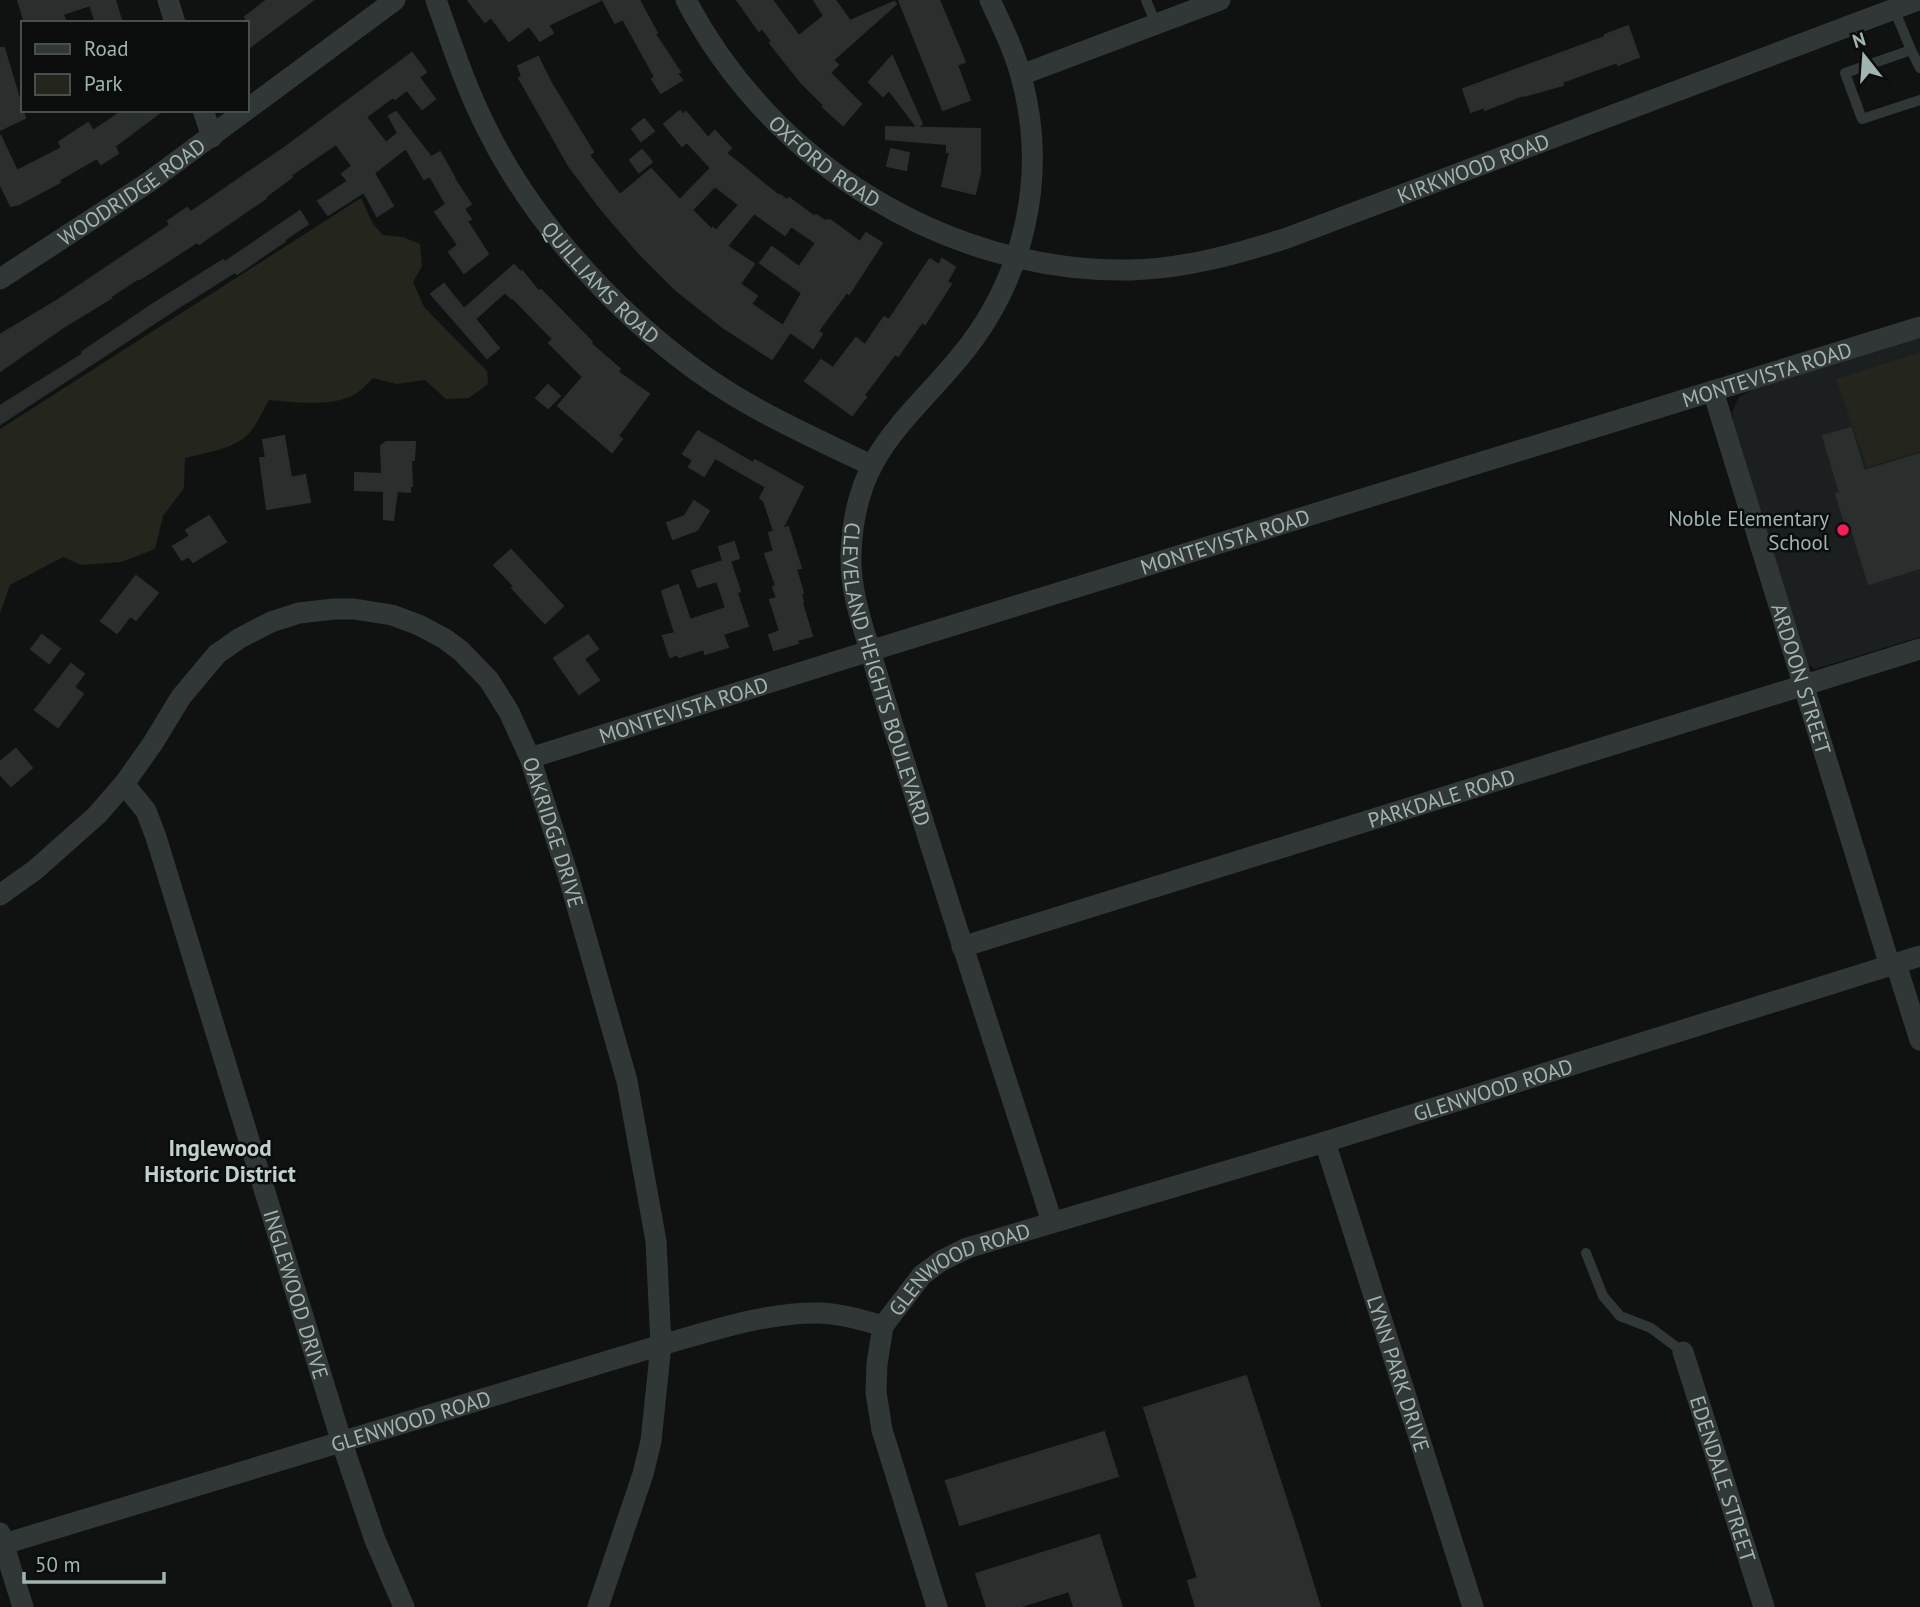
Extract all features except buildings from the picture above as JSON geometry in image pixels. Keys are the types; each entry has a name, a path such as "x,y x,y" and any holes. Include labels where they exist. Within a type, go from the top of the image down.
{"street":[{"path":"168,0 174,21"},
{"name":"WOODRIDGE ROAD","path":"248,110 395,0"},
{"name":"QUILLIAMS ROAD","path":"436,0 468,87 499,152 551,230 585,269 643,327 718,385 760,410 872,465"},
{"name":"OXFORD ROAD","path":"685,0 713,48 744,88 788,135 835,174 883,205 933,231 1017,258"},
{"name":"CLEVELAND HEIGHTS BOULEVARD","path":"990,0 1021,75 1031,132 1029,206 1017,258 998,302 973,341 896,427 872,465 854,523 851,558 855,597 870,651 962,947 1052,1222"},
{"path":"1021,75 1220,0"},
{"name":"KIRKWOOD ROAD","path":"1017,258 1074,268 1133,270 1173,266 1240,253 1287,238 1918,0"},
{"path":"204,112 212,137"},
{"name":"WOODRIDGE ROAD","path":"0,279 142,187 245,112"},
{"name":"MONTEVISTA ROAD","path":"530,758 1920,327"},
{"name":"ARDOON STREET","path":"1713,390 1803,684 1893,965 1920,1040"},
{"name":"OAKRIDGE DRIVE","path":"0,895 35,870 80,831 124,784 181,697 216,654 271,622 299,613 334,609 376,612 407,620 432,632 475,664 500,695 520,734 569,878 627,1081 656,1241 661,1345 649,1452 598,1607"},
{"name":"PARKDALE ROAD","path":"962,947 1920,649"},
{"name":"INGLEWOOD DRIVE","path":"124,784 146,811 156,837 342,1443 375,1540 404,1607"},
{"name":"GLENWOOD ROAD","path":"2,1538 342,1443 661,1345 751,1321 783,1315 820,1313 851,1317 883,1326 922,1275 941,1261 967,1248 1325,1142 1920,956"},
{"name":"LYNN PARK DRIVE","path":"1325,1142 1473,1607"},
{"path":"883,1326 876,1392 881,1430 937,1607"},
{"name":"EDENDALE STREET","path":"1683,1352 1764,1607"},
{"path":"2,1538 23,1607"}],"lane":[{"path":"1146,0 1156,24"},
{"path":"1894,9 1920,68"},
{"path":"1912,50 1845,74 1862,119 1920,100"},
{"path":"1586,1253 1603,1296 1620,1316 1651,1328 1683,1352"}],"shaded area":[{"name":"Noble Elementary School","path":"1920,337 1920,637 1815,669 1807,664 1732,412 1739,397 1757,387"}],"green space":[{"path":"361,198 373,224 383,235 403,237 420,244 422,266 413,282 424,307 487,371 488,384 469,398 446,399 425,380 397,384 373,378 357,393 337,401 314,403 269,400 244,438 224,448 185,458 184,488 163,516 155,549 121,562 81,565 63,557 10,585 0,613 0,429"},
{"path":"1920,352 1920,451 1867,467 1836,379"}],"place":[{"name":"Noble Elementary School","path":"1843,530"}],"district":[{"name":"Inglewood Historic District","path":"220,1160"}]}
